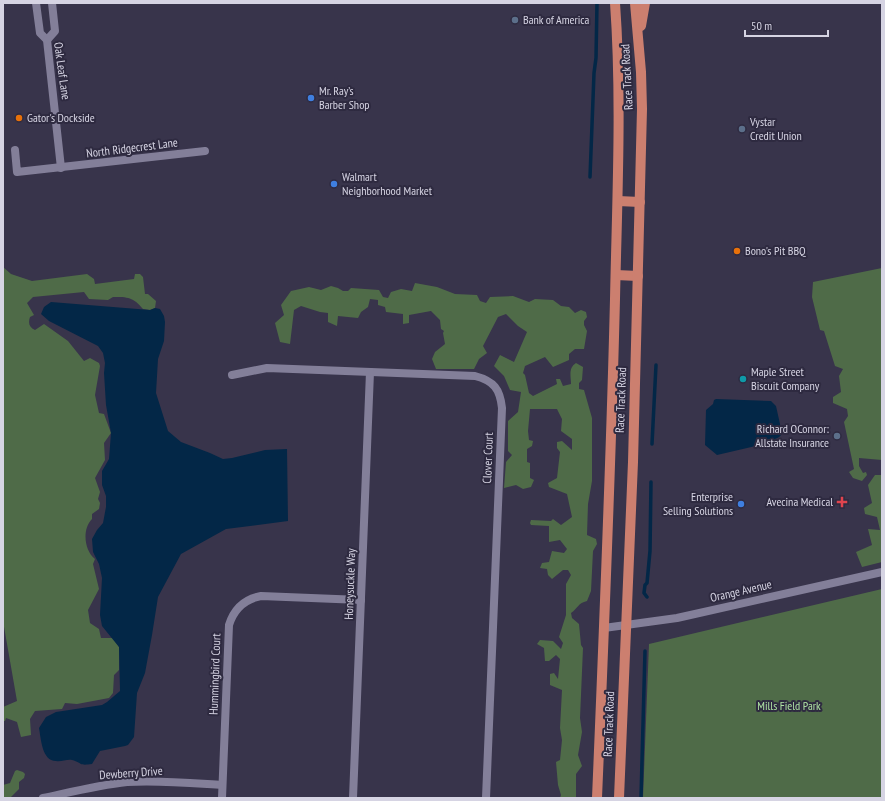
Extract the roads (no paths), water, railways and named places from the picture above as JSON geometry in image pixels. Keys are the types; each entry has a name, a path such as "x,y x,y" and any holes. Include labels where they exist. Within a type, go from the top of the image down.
{"main road":[{"name":"Race Track Road","path":"597,798 611,460 618,201 618,63 615,3"},
{"name":"Race Track Road","path":"619,798 633,462 642,109 636,3"},
{"path":"639,39 645,3"},
{"path":"618,201 640,202"},
{"path":"616,275 638,276"}],"street":[{"name":"Oak Leaf Lane","path":"36,3 40,33 47,40 61,168"},
{"path":"47,40 55,31 52,3"},
{"name":"North Ridgecrest Lane","path":"15,150 17,172 205,151"},
{"name":"Clover Court","path":"232,375 267,368 475,376 490,381 495,387 501,401 486,798"},
{"name":"Honeysuckle Way","path":"353,798 370,372"},
{"name":"Orange Avenue","path":"604,628 677,618 882,572"},
{"name":"Hummingbird Court","path":"222,798 229,625 237,610 250,599 261,596 361,600"},
{"name":"Dewberry Drive","path":"43,798 126,782 148,781 222,785"}],"water":[{"path":"51,302 150,310 155,308 160,309 164,316 165,322 164,341 158,359 156,393 168,431 181,442 223,459 265,450 287,449 288,521 226,529 181,554 158,597 145,673 137,693 134,737 128,745 100,751 92,764 88,765 72,760 51,760 43,749 39,728 46,717 56,712 102,705 120,691 119,647 102,626 100,615 102,578 99,564 93,552 92,539 103,523 106,507 106,496 102,485 102,471 109,459 111,433 106,405 104,373 105,363 103,353 98,346 49,321 41,314 44,307"},
{"path":"716,399 771,401 776,406 782,433 778,438 766,441 760,445 717,455 705,445 706,410"}],"waterway":[{"path":"590,177 594,73 596,58 597,3"},
{"path":"652,444 656,365"},
{"path":"647,597 644,593 645,585 647,583 650,551 651,482"},
{"path":"641,798 645,651"}],"place":[{"name":"Bank of America","path":"515,20"},
{"name":"Mr. Ray’s Barber Shop","path":"311,98"},
{"name":"Gator's Dockside","path":"19,118"},
{"name":"Vystar Credit Union","path":"742,129"},
{"name":"Walmart Neighborhood Market","path":"334,184"},
{"name":"Bono's Pit BBQ","path":"737,251"},
{"name":"Maple Street Biscuit Company","path":"743,379"},
{"name":"Richard OConnor: Allstate Insurance","path":"837,436"},
{"name":"Avecina Medical","path":"842,502"},
{"name":"Enterprise Selling Solutions","path":"741,504"}],"park label":[{"name":"Mills Field Park","path":"789,706"}]}
